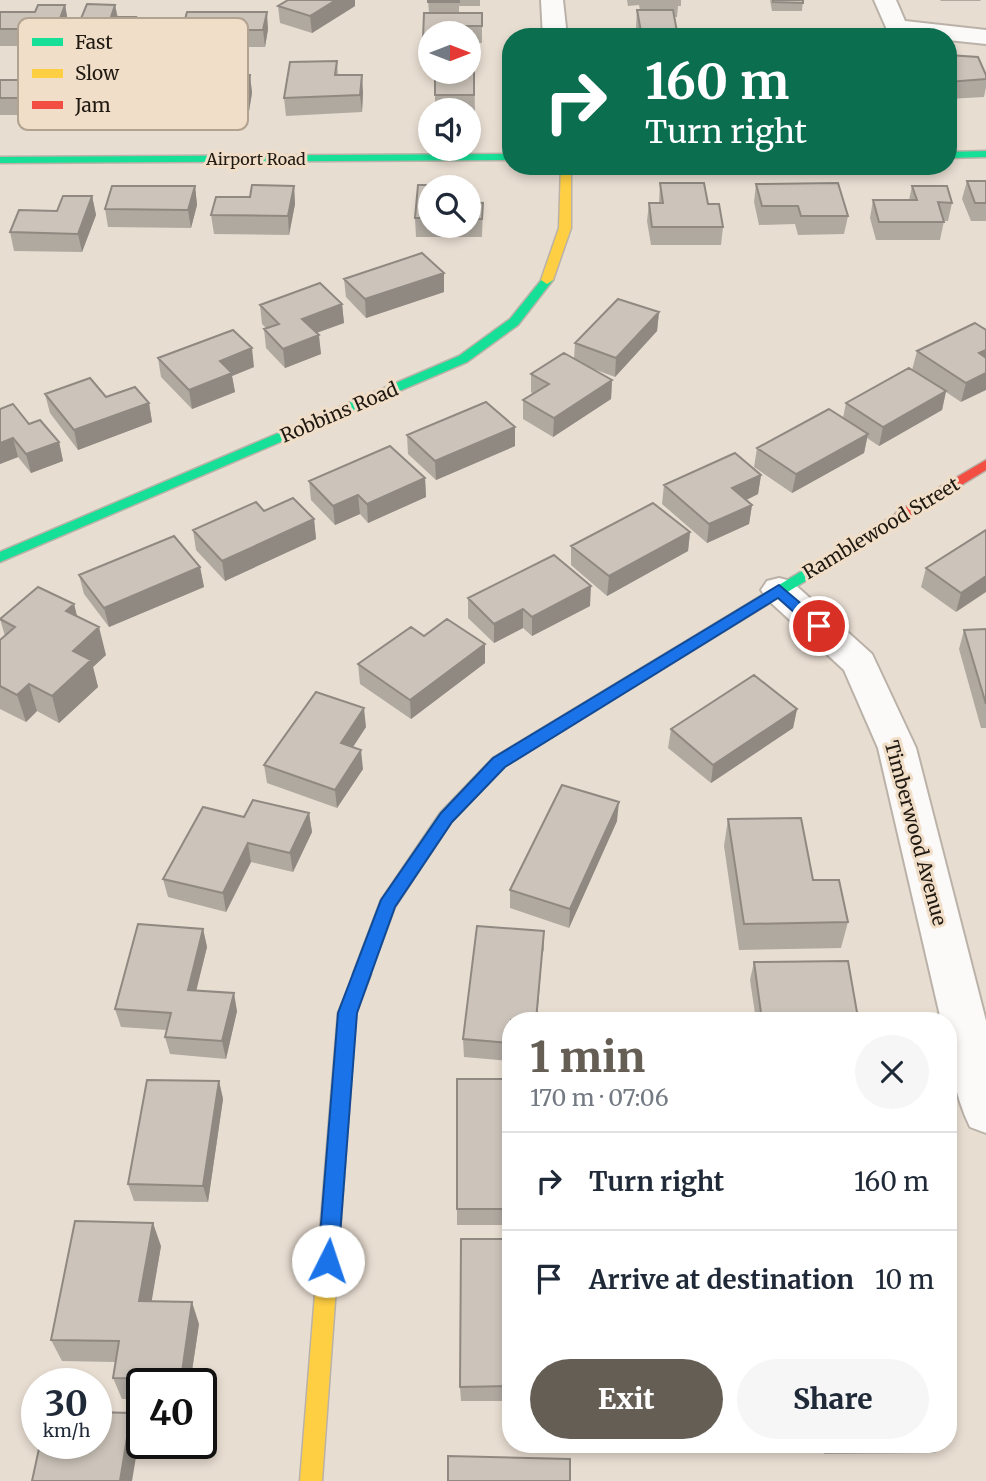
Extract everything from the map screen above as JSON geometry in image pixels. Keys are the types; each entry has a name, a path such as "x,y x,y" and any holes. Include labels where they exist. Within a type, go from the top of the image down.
{"street":[{"path":"552,0 554,28"},
{"path":"884,0 896,27 905,28"},
{"path":"957,34 986,37"},
{"path":"957,155 986,154"},
{"name":"Airport Road","path":"0,160 502,157"},
{"name":"Robbins Road","path":"0,557 463,359 519,318 555,271 569,204 567,175"},
{"name":"Ramblewood Street","path":"311,1481 347,1013 387,905 446,817 499,762 986,464"},
{"name":"Timberwood Avenue","path":"779,590 859,663 897,748 986,1111"}],"building":[{"path":"288,0 336,0 310,16 278,6"},
{"path":"459,0 459,2 428,2"},
{"path":"803,0 803,3 773,2"},
{"path":"87,4 115,5 111,17 136,17 136,18 81,18"},
{"path":"38,5 65,5 60,18 18,18 18,29 0,29 0,12 35,12"},
{"path":"637,10 673,10 676,28 640,28"},
{"path":"187,12 267,12 263,30 248,30 248,18 185,18"},
{"path":"424,13 482,13 482,26 481,21 424,21"},
{"path":"957,56 978,57 986,79 957,81"},
{"path":"337,61 335,75 362,75 360,95 284,98 290,62"},
{"path":"0,80 18,80 18,98 0,98"},
{"path":"435,84 474,84 474,95 435,95"},
{"path":"967,181 986,181 986,203 975,203"},
{"path":"660,183 704,183 708,204 719,204 723,227 652,227 649,203 663,203"},
{"path":"838,183 848,216 801,216 798,206 762,206 756,184"},
{"path":"252,185 294,186 288,216 211,215 216,197 250,197"},
{"path":"418,185 418,218 415,218"},
{"path":"112,186 195,186 188,210 105,209"},
{"path":"912,186 947,186 952,203 938,202 944,222 879,222 873,200 917,200"},
{"path":"63,196 92,196 78,234 10,232 19,210 57,211"},
{"path":"422,253 444,273 365,299 344,279"},
{"path":"320,283 342,304 302,319 319,335 283,349 264,329 279,324 260,305"},
{"path":"618,299 659,312 616,358 575,343"},
{"path":"975,323 986,330 986,350 979,353 986,358 986,373 966,383 917,351"},
{"path":"233,330 252,348 220,361 232,373 189,390 158,358"},
{"path":"564,353 612,380 554,418 523,400 549,384 531,374"},
{"path":"909,368 946,391 883,427 846,403"},
{"path":"90,378 106,397 135,387 149,403 74,430 45,394"},
{"path":"486,402 515,427 435,461 407,435"},
{"path":"13,404 29,424 40,420 59,442 26,454 13,438 0,443 0,409"},
{"path":"829,409 868,434 796,474 757,448"},
{"path":"390,446 425,478 367,504 358,495 333,506 309,481"},
{"path":"735,453 761,475 732,488 752,505 709,524 664,485"},
{"path":"293,498 314,519 222,561 193,530 256,502 264,511"},
{"path":"653,503 690,532 609,576 571,546"},
{"path":"986,530 986,576 961,593 926,568"},
{"path":"174,536 200,567 104,608 79,575"},
{"path":"554,555 591,586 532,617 523,609 494,624 468,598"},
{"path":"38,587 74,604 66,611 99,627 73,651 91,660 52,696 29,684 17,695 0,686 0,640 15,627 0,619"},
{"path":"447,619 485,644 410,700 358,664 411,627 424,636"},
{"path":"986,629 986,704 964,630"},
{"path":"754,675 797,709 713,765 671,729"},
{"path":"316,692 364,708 341,743 361,750 335,790 264,765"},
{"path":"562,785 619,802 570,909 510,890"},
{"path":"253,800 309,813 290,853 248,843 223,893 163,879 203,807 244,817"},
{"path":"801,818 813,880 839,880 848,922 744,924 728,819"},
{"path":"138,924 203,929 188,990 234,993 222,1041 165,1037 171,1013 115,1009"},
{"path":"477,926 544,931 537,1012 502,1012 502,1042 463,1039"},
{"path":"848,961 857,1012 761,1012 754,962"},
{"path":"457,1079 502,1079 502,1209 457,1209"},
{"path":"147,1080 219,1081 203,1186 128,1184"},
{"path":"75,1221 153,1223 139,1301 192,1302 183,1368 126,1368 126,1378 113,1378 119,1341 51,1340"},
{"path":"461,1239 502,1239 502,1386 460,1387"},
{"path":"112,1412 126,1413 126,1444 120,1481 32,1481 37,1459 112,1459"},
{"path":"448,1456 570,1459 570,1481 448,1481"}],"traffic: fast":[{"path":"957,155 986,154"},
{"path":"0,160 502,157"},
{"path":"0,557 463,359 514,322 547,280"},
{"path":"362,974 387,905 446,817 499,762 901,516"}],"traffic: slow":[{"path":"547,280 565,228 566,175"},
{"path":"311,1481 331,1219"}],"traffic: jam":[{"path":"901,516 986,464"},
{"path":"331,1219 347,1013 362,974"}],"route":[{"path":"328,1261 347,1013 387,905 446,817 499,762 779,590 819,626"}]}
